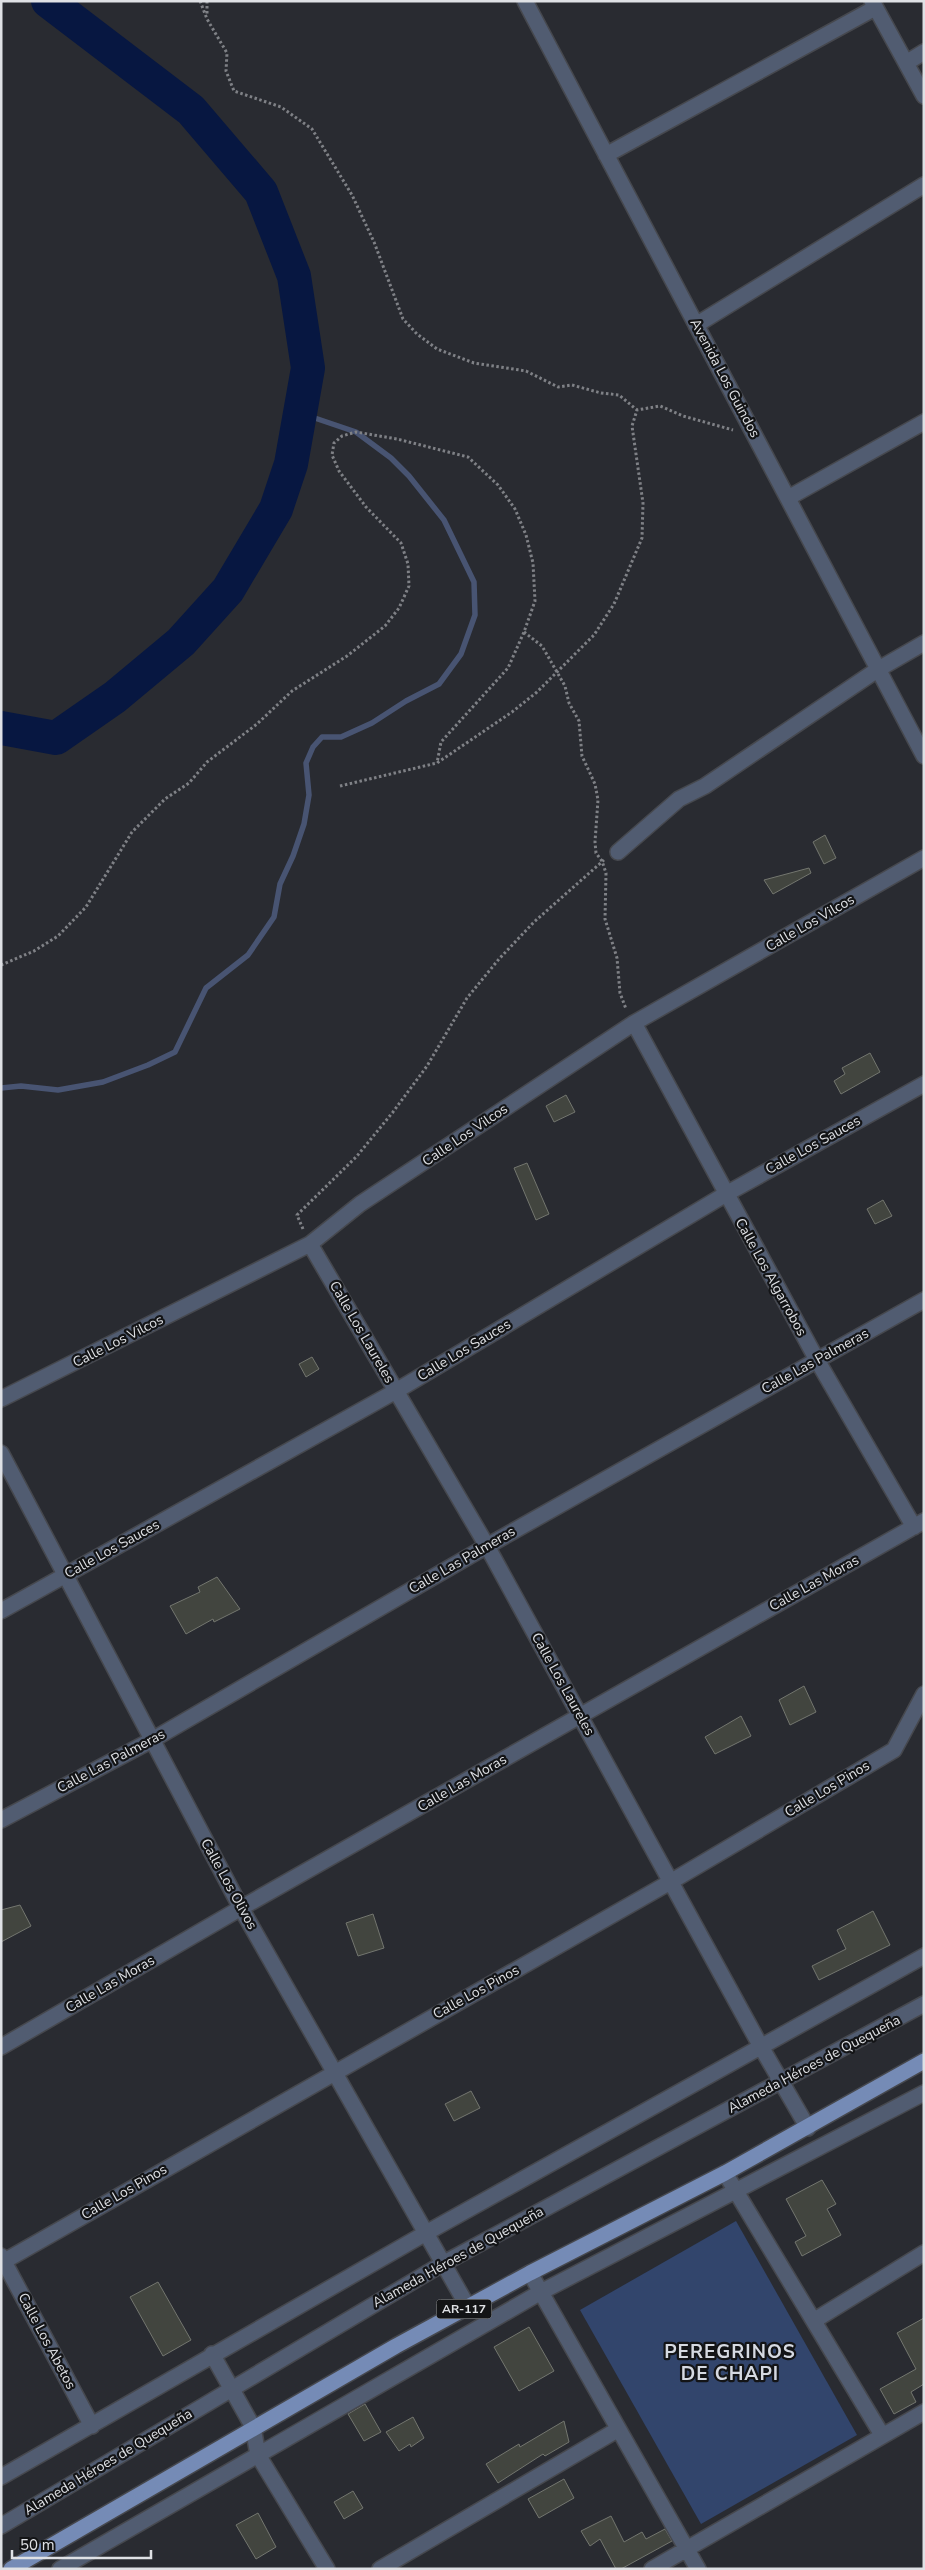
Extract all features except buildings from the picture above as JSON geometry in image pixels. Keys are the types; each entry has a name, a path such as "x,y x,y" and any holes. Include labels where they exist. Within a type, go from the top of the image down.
{"main road":[{"name":"AR-117","path":"11,2569 254,2427 468,2307 808,2128 924,2061"}],"street":[{"name":"Avenida Los Guindos","path":"525,1 924,756"},
{"path":"606,155 874,5 924,96"},
{"path":"906,63 924,52"},
{"path":"696,325 924,185"},
{"path":"788,498 924,422"},
{"path":"618,852 679,799 705,786 877,670 924,643"},
{"name":"Calle Los Vilcos","path":"1,1399 310,1244 360,1204 634,1023 924,858"},
{"name":"Calle Los Algarrobos","path":"634,1023 817,1360 919,1524"},
{"name":"Calle Los Sauces","path":"1,1611 396,1391 726,1194 924,1084"},
{"name":"Calle Los Laureles","path":"310,1244 487,1546 672,1881 760,2045 782,2080 808,2128"},
{"name":"Calle Las Palmeras","path":"1,1820 152,1740 487,1546 924,1300"},
{"name":"Calle Los Olivos","path":"1,1453 241,1908 468,2307"},
{"name":"Calle Las Moras","path":"1,2047 241,1908 919,1524"},
{"name":"Calle Los Pinos","path":"2,2260 672,1881 894,1750 924,1694"},
{"path":"1,2477 92,2426 212,2354 426,2233 760,2045 924,1956"},
{"name":"Alameda Héroes de Quequeña","path":"1,2526 444,2263 924,2004"},
{"path":"60,2569 540,2292 924,2093"},
{"path":"725,2172 737,2189 882,2435"},
{"path":"815,2320 924,2253"},
{"name":"Calle Los Abetos","path":"2,2260 92,2426"},
{"path":"530,2273 698,2569"},
{"path":"212,2354 254,2427 258,2455 327,2569"},
{"path":"652,2569 924,2412"},
{"path":"380,2569 618,2430"}],"path":[{"path":"200,1 207,19 227,53 226,71 234,91 264,103 281,106 312,129 352,194 374,242 403,319 417,334 437,349 474,363 526,371 558,387 572,385 600,393 619,395 637,410 660,406 731,430 751,427"},
{"path":"207,1 207,19"},
{"path":"340,786 437,762 512,712 557,673 594,634 614,604 642,538 643,504 632,426 637,410"},
{"path":"1,964 34,951 58,936 86,907 132,832 165,799 189,783 207,762 257,724 292,691 347,656 385,626 399,608 409,586 406,557 401,543 366,507 339,471 332,455 334,443 342,436 356,432 397,439 468,457 498,485 515,509 526,535 533,563 535,601 508,668 441,742 437,762"},
{"path":"524,632 542,646 566,686 569,702 579,721 582,756 595,784 598,800 595,828 596,853 602,861 606,873 605,919 617,958 620,993 634,1023"},
{"path":"310,1244 297,1215 341,1173 392,1112 426,1066 462,1004 499,959 534,922 577,886 602,861 618,852"}],"shaded area":[{"path":"736,2221 857,2435 701,2524 580,2310"}],"waterway":[{"path":"1,728 56,738 115,697 181,642 228,590 276,509 291,464 308,368 294,276 261,192 191,110 48,1"},
{"path":"1,1088 21,1086 58,1090 103,1082 148,1065 175,1052 206,988 248,955 274,917 280,884 293,856 304,824 309,795 306,763 313,747 322,737 341,737 372,723 406,701 439,684 461,654 475,615 474,582 444,520 409,476 391,458 356,432 300,413"}],"district":[{"name":"PEREGRINOS DE CHAPI","path":"730,2363"}]}
